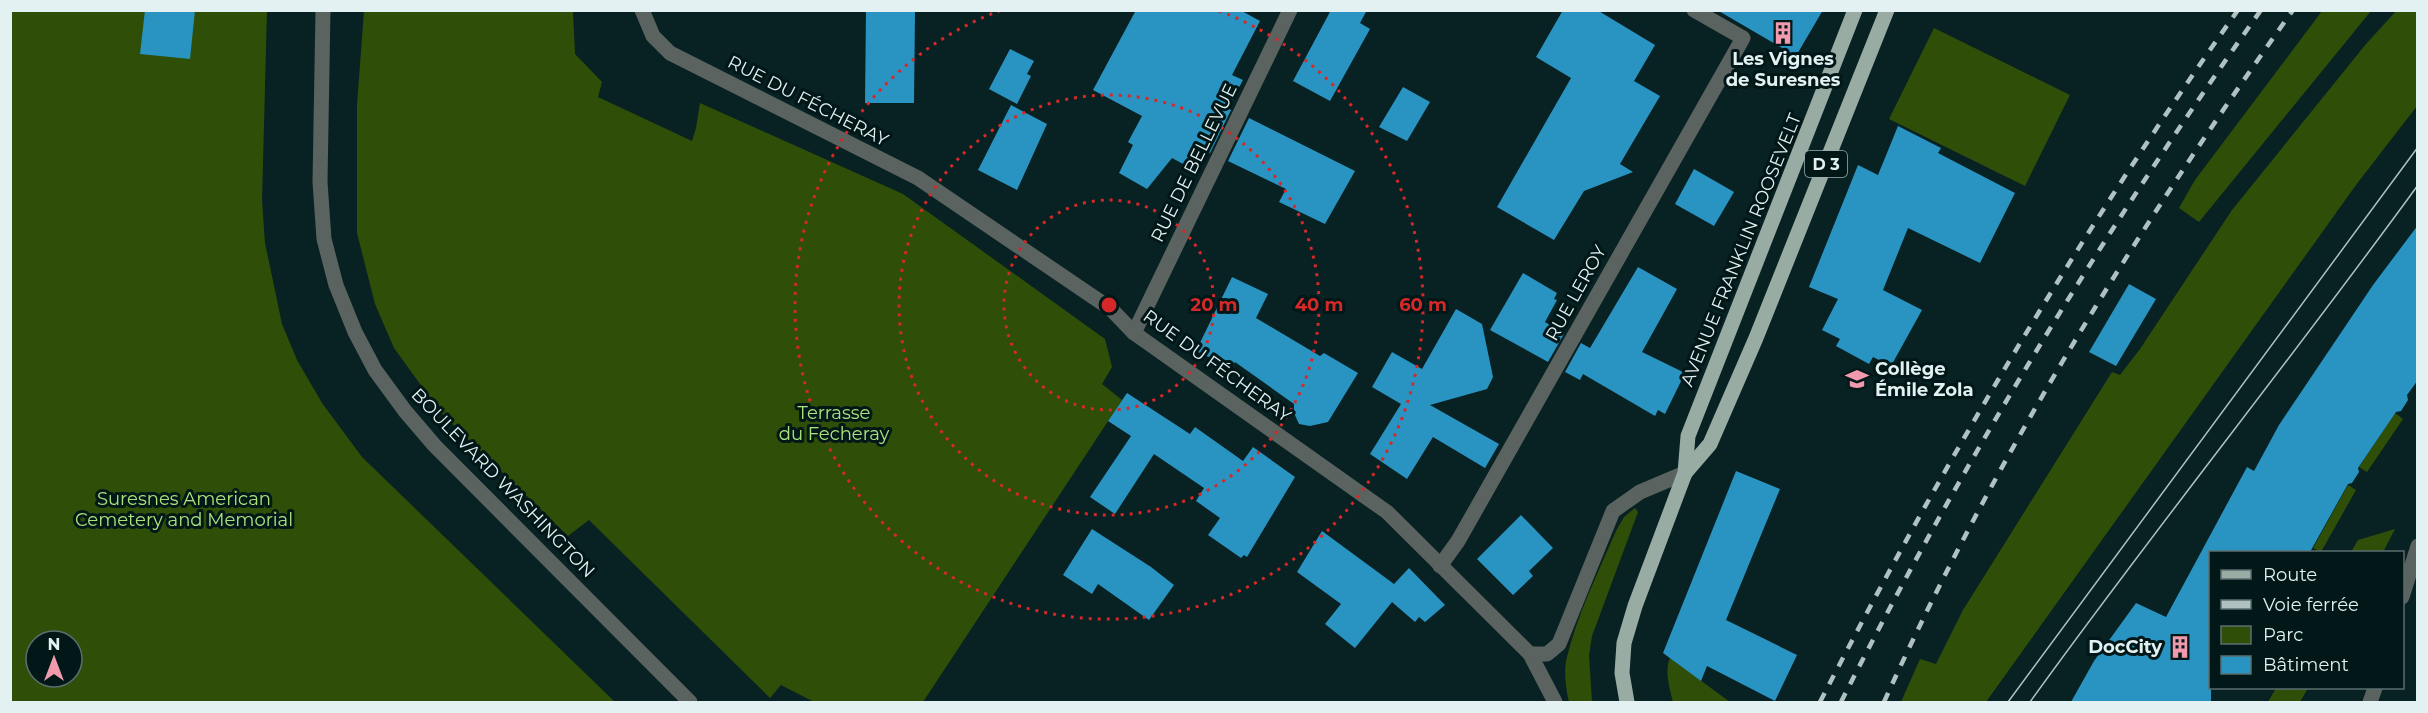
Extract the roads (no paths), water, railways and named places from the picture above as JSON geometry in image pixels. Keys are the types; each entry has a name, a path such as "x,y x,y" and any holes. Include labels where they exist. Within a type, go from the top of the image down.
{"main road":[{"name":"AVENUE FRANKLIN ROOSEVELT","path":"1627,702 1622,674 1624,643 1635,606 1684,473 1688,436 1855,10"},
{"name":"AVENUE FRANKLIN ROOSEVELT","path":"1684,473 1710,444 1756,338 1887,10"}],"street":[{"name":"BOULEVARD WASHINGTON","path":"322,10 320,182 324,239 336,285 355,333 375,370 405,411 435,446 690,702"},
{"name":"RUE DU FÉCHERAY","path":"642,10 653,36 670,53 918,178 1111,309 1134,333 1387,512 1530,654 1555,702"},
{"name":"RUE DE BELLEVUE","path":"1134,333 1290,10"},
{"name":"RUE LEROY","path":"1440,566 1458,541 1743,38 1694,10"},
{"path":"1530,654 1547,654 1559,644 1613,511 1640,492 1684,473"},
{"path":"2404,594 2418,546"}],"tram line":[{"path":"2008,702 2418,147"},
{"path":"2030,702 2418,185"}],"railway":[{"path":"1820,702 1916,523 2017,349 2124,178 2238,10"},
{"path":"1841,702 1936,523 2038,348 2146,177 2261,10"},
{"path":"1884,702 1973,521 2072,346 2179,176 2293,10"}],"place":[{"name":"Les Vignes de Suresnes","path":"1783,33"},
{"name":"Collège Émile Zola","path":"1857,379"},
{"name":"DocCity","path":"2180,647"}],"park label":[{"name":"Terrasse du Fecheray","path":"834,423"},
{"name":"Suresnes American Cemetery and Memorial","path":"184,509"}]}
